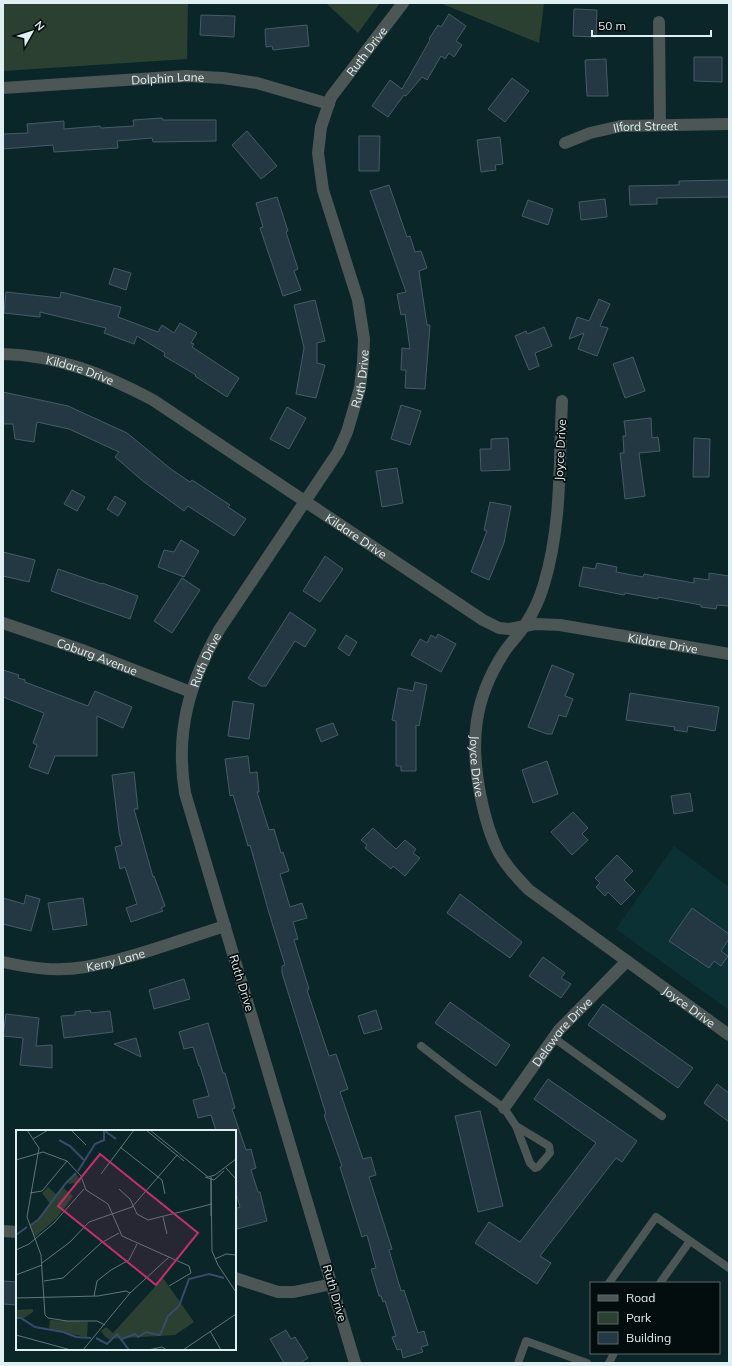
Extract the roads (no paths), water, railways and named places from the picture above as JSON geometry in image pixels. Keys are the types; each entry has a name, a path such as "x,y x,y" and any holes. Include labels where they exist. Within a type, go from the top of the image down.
{"street":[{"name":"Ruth Drive","path":"355,1363 185,793 182,776 183,726 191,692 203,659 219,630 338,452 347,432 357,402 363,362 364,339 358,300 323,190 318,153 321,127 331,96 348,73 383,32 403,3"},
{"path":"659,22 660,125"},
{"name":"Dolphin Lane","path":"3,88 186,76 223,78 256,83 328,104"},
{"name":"Ilford Street","path":"565,143 607,128 621,126 729,124"},
{"name":"Kildare Drive","path":"3,354 60,362 81,367 116,380 153,400 483,620 499,628 510,629 535,624 560,625 729,654"},
{"name":"Joyce Drive","path":"562,402 555,541 544,587 525,625 503,653 487,684 476,721 475,767 484,812 491,834 500,853 514,875 546,904 729,1034"},
{"name":"Coburg Avenue","path":"3,623 85,651 191,692"},
{"name":"Kerry Lane","path":"3,962 30,969 84,968 225,926"},
{"name":"Delaware Drive","path":"504,1108 559,1030 627,961"},
{"path":"3,1231 16,1232"},
{"path":"236,1278 278,1292 294,1292 332,1284"}],"lane":[{"path":"554,1038 662,1116"},
{"path":"421,1046 504,1108 516,1126 530,1163 535,1168 538,1167 550,1153 549,1146 516,1126"},
{"path":"610,1282 656,1217 729,1268"},
{"path":"661,1282 690,1241"},
{"path":"518,1363 526,1340 587,1363"},
{"path":"608,1363 613,1354"}]}
